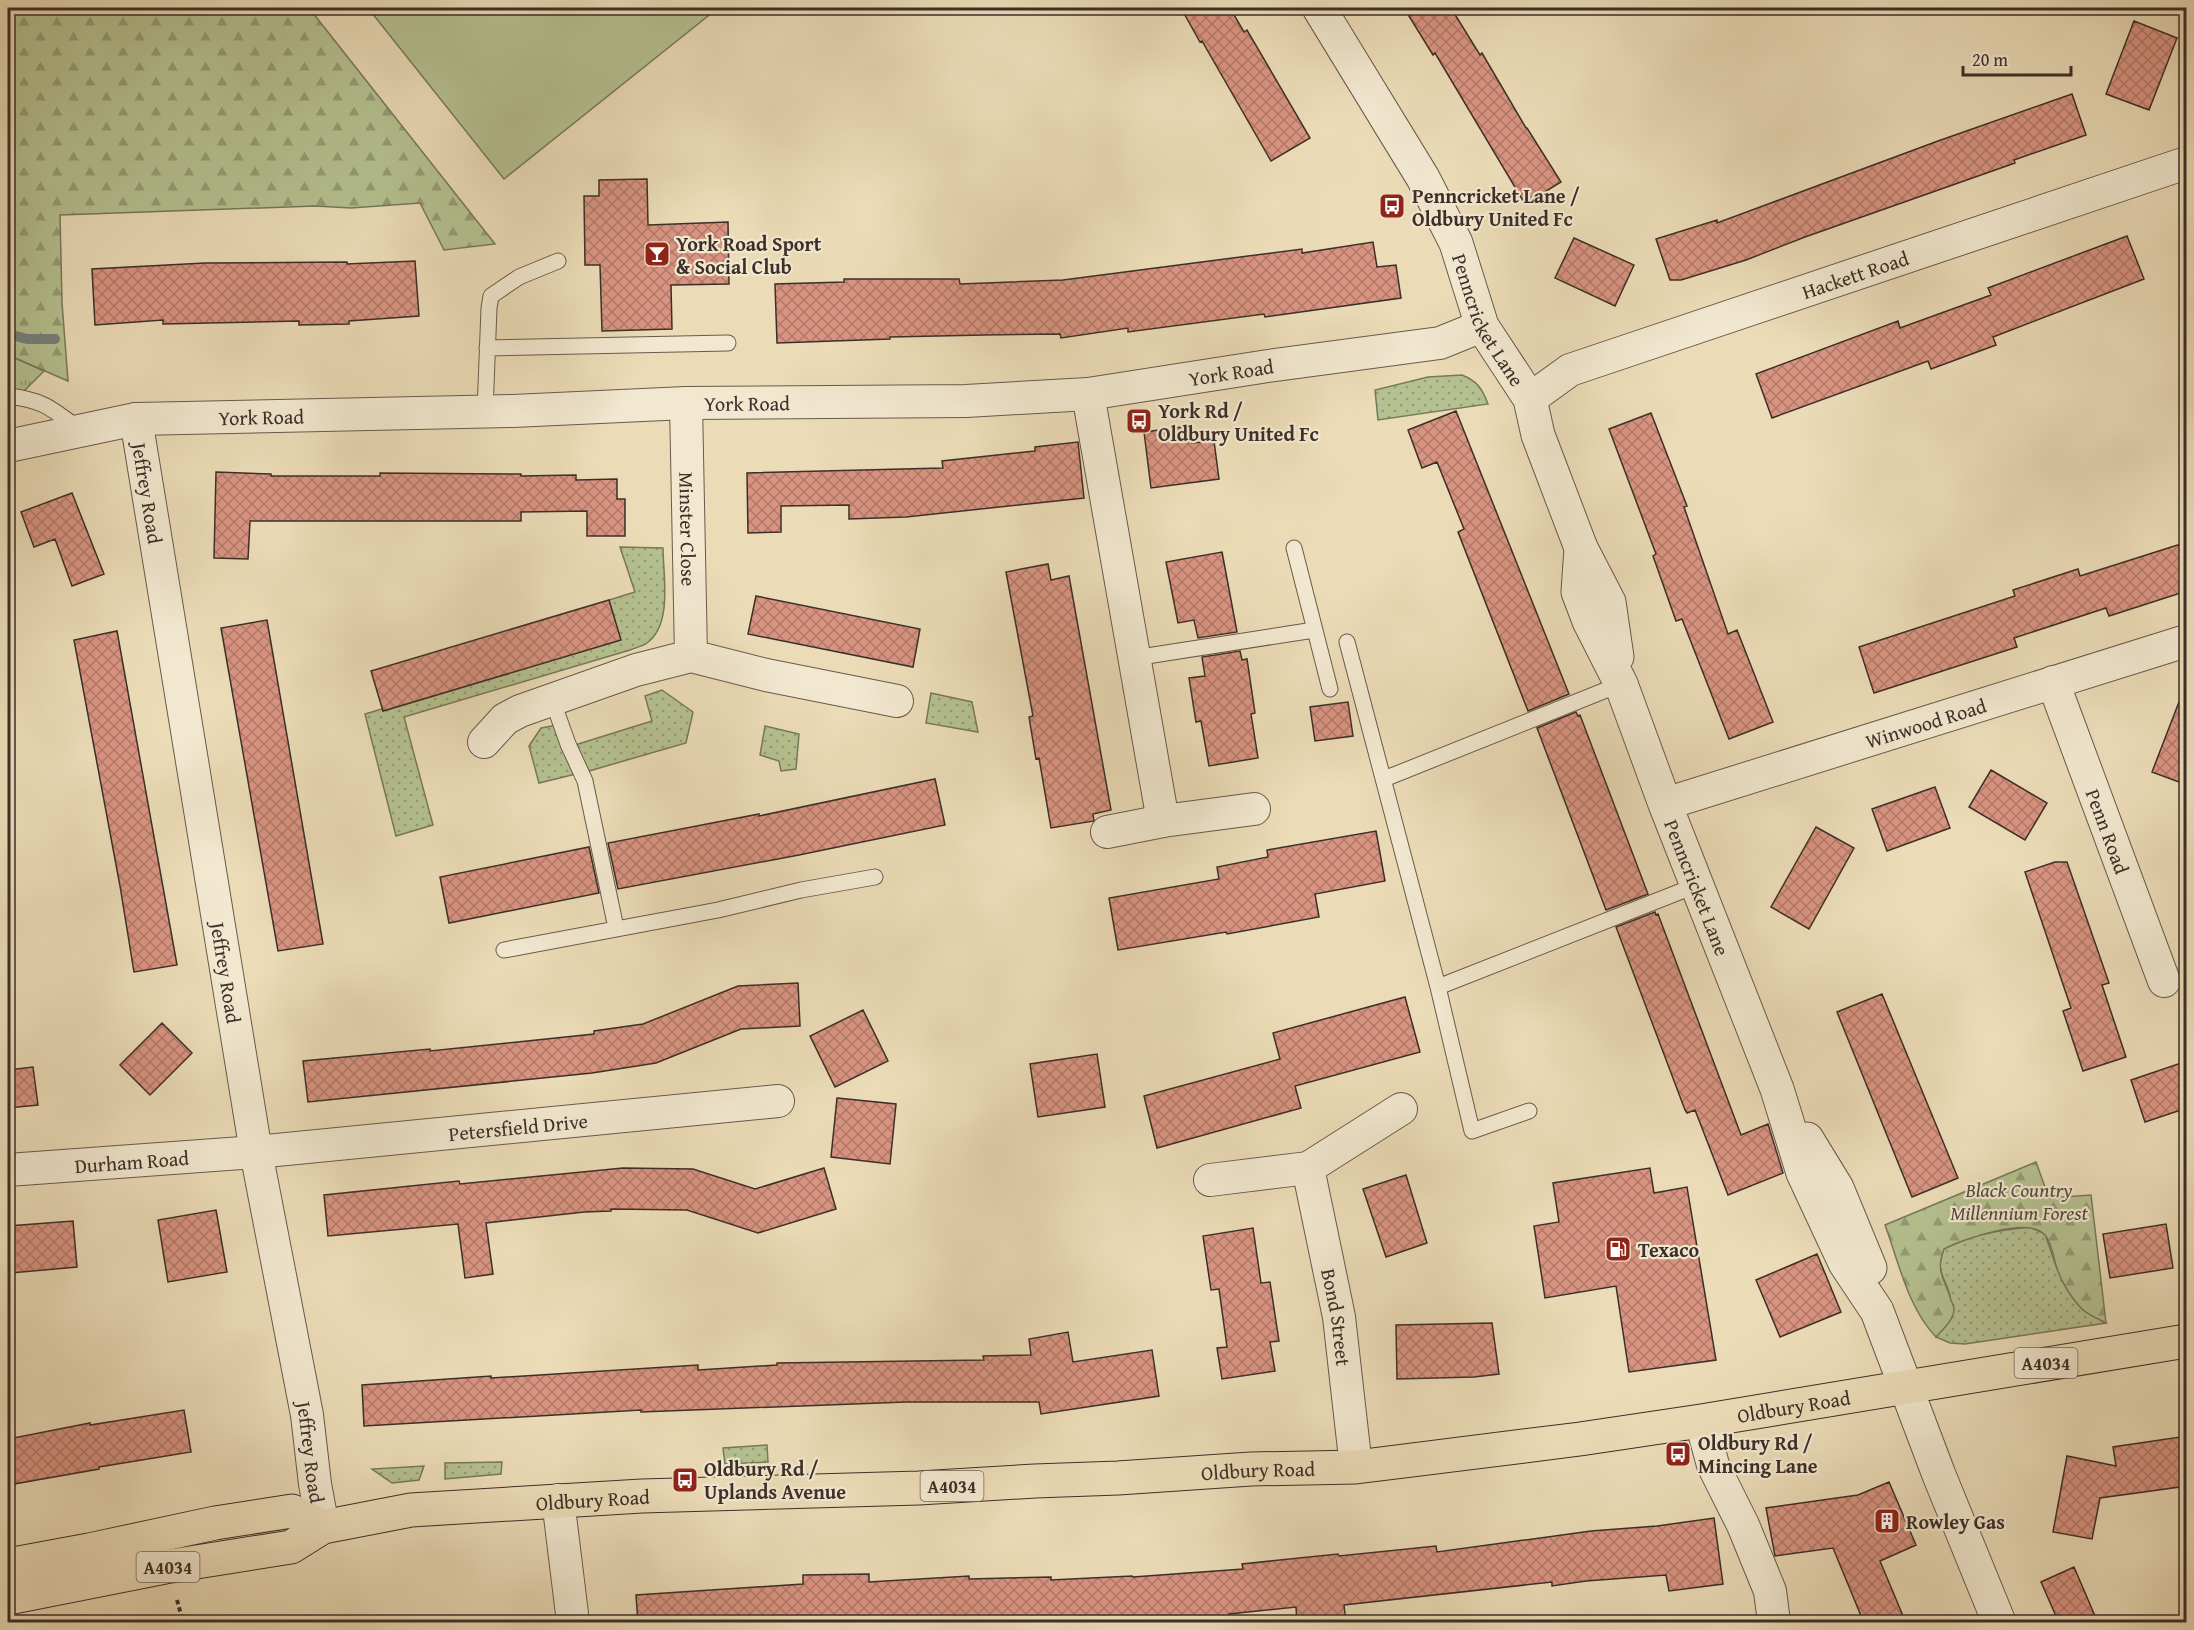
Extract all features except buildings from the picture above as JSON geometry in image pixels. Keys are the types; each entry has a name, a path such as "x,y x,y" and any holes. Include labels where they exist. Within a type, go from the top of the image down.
{"main road":[{"name":"Oldbury Road","path":"8,1598 165,1567 291,1547 323,1527 411,1510 708,1493 919,1488 1251,1469 1356,1467 1580,1439 1701,1421 2187,1341"},
{"name":"A4034","path":"8,1565 205,1525 292,1511 323,1527"}],"street":[{"name":"Penncricket Lane","path":"1319,8 1432,196 1456,243 1482,326 1530,399 1538,435 1581,548 1609,602 1622,684 1665,804 1777,1089 1838,1188 1876,1286 1877,1311 1905,1388 1999,1623"},
{"name":"Hackett Road","path":"1530,399 1570,370 2187,163"},
{"name":"York Road","path":"8,446 136,418 485,412 686,403 966,401 1088,394 1268,366 1440,343 1482,326"},
{"path":"1088,394 1163,821"},
{"name":"Minster Close","path":"686,403 691,656"},
{"name":"Jeffrey Road","path":"136,418 256,1152 307,1415 315,1484 323,1527"},
{"name":"Winwood Road","path":"1665,804 2187,641"},
{"path":"484,742 505,719 520,711 636,670 691,656 766,675 897,701"},
{"name":"Penn Road","path":"2053,682 2163,981"},
{"path":"1107,832 1163,821 1254,809"},
{"name":"Petersfield Drive","path":"256,1152 778,1101"},
{"path":"1210,1180 1308,1168 1401,1109"},
{"name":"Durham Road","path":"8,1170 256,1152"},
{"name":"Bond Street","path":"1308,1168 1340,1317 1356,1467"},
{"path":"1701,1421 1713,1465 1743,1525 1770,1591 1774,1623"},
{"path":"558,1500 573,1623"}],"lane":[{"path":"485,412 491,296 519,277 558,261"},
{"path":"487,348 728,343"},
{"path":"8,396 46,404 81,430"},
{"path":"1294,548 1330,689"},
{"path":"1134,658 1314,630"},
{"path":"1347,642 1365,718 1384,778 1438,987 1472,1131 1529,1111"},
{"path":"1384,778 1622,684"},
{"path":"552,699 568,744 585,781 616,928"},
{"path":"504,950 718,910 801,890 875,877"},
{"path":"1438,987 1697,885"}],"green space":[{"path":"8,8 309,8 495,244 444,250 420,203 351,208 315,206 60,215 62,303 68,381 8,355"},
{"path":"368,8 718,8 504,179"},
{"path":"8,355 44,371 8,407"},
{"path":"1462,375 1478,386 1488,404 1378,420 1375,390 1428,377"},
{"path":"620,547 663,548 665,598 660,624 655,635 645,644 630,650 404,717 433,825 396,836 365,714 382,709 383,711 620,640 609,600 635,592"},
{"path":"662,690 693,712 686,743 589,771 575,745 652,721 645,696"},
{"path":"931,693 972,702 978,732 926,723"},
{"path":"557,725 576,774 539,783 529,746 541,728"},
{"path":"765,726 799,734 796,769 781,771 779,761 760,755"},
{"name":"Black Country Millennium Forest","path":"2036,1162 2049,1198 2091,1195 2106,1323 2084,1311 2070,1294 2060,1277 2051,1246 2045,1235 2037,1230 2011,1228 1980,1235 1944,1249 1940,1264 1941,1270 1954,1309 1950,1321 1936,1337 1918,1313 1911,1299 1885,1225"},
{"path":"2030,1227 2045,1234 2057,1269 2083,1310 2106,1323 1965,1344 1950,1343 1936,1337 1949,1322 1950,1295 1940,1267 1944,1249 1986,1234"},
{"path":"767,1445 768,1462 725,1464 723,1448"},
{"path":"502,1462 501,1474 445,1479 445,1463"},
{"path":"424,1466 419,1480 392,1483 372,1469"}],"waterway":[{"path":"8,334 27,339 55,339"}],"place":[{"name":"Penncricket Lane / Oldbury United Fc","path":"1392,206"},
{"name":"York Road Sport & Social Club","path":"657,254"},
{"name":"York Rd / Oldbury United Fc","path":"1139,421"},
{"name":"Texaco","path":"1618,1249"},
{"name":"Oldbury Rd / Mincing Lane","path":"1678,1454"},
{"name":"Oldbury Rd / Uplands Avenue","path":"685,1480"},
{"name":"Rowley Gas","path":"1887,1521"}]}
